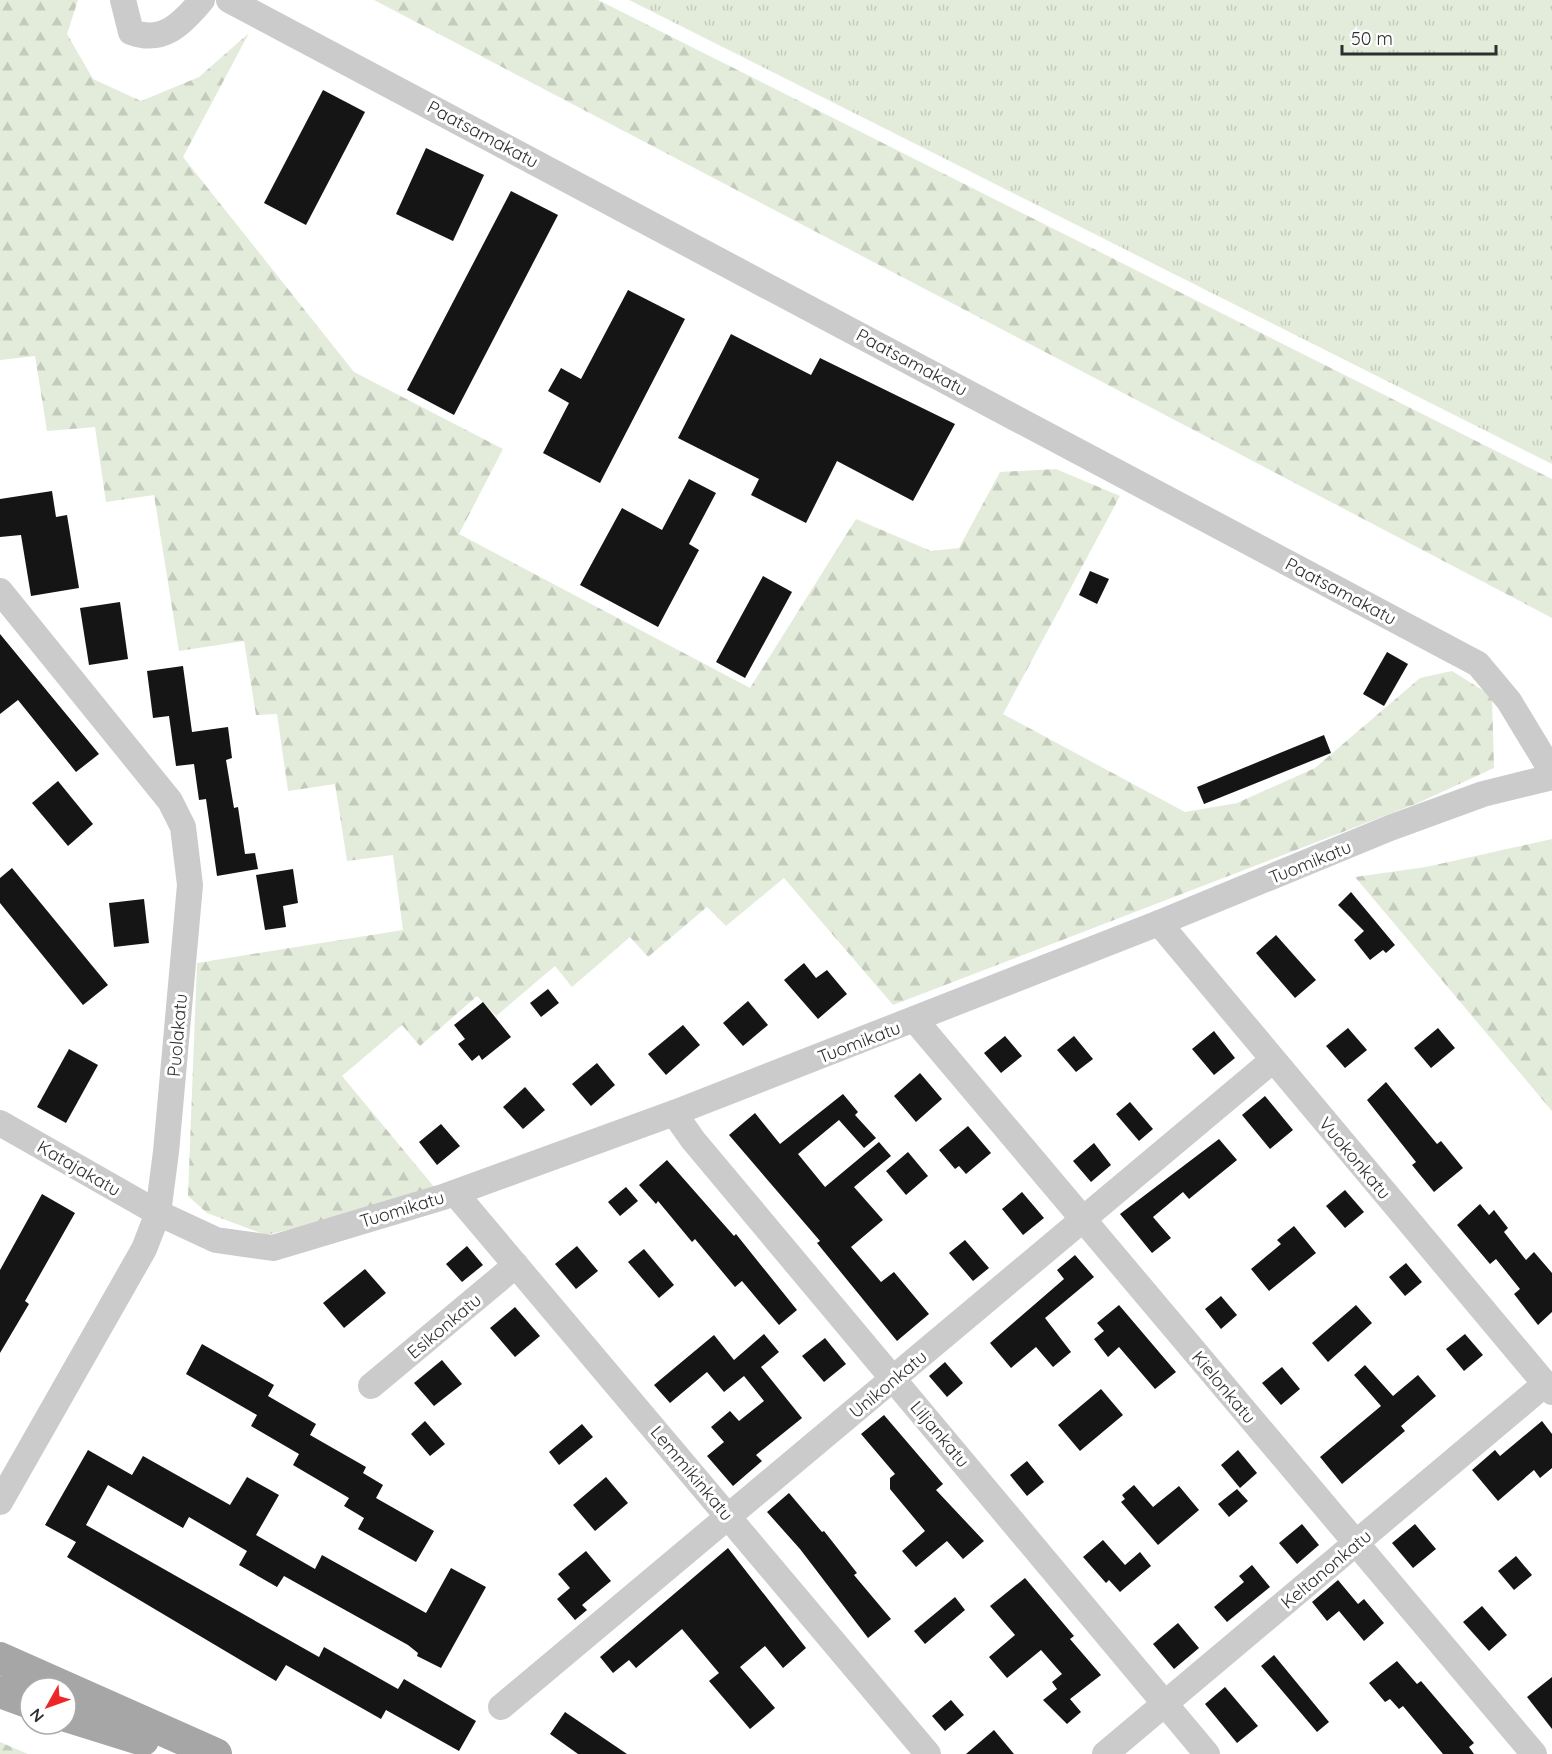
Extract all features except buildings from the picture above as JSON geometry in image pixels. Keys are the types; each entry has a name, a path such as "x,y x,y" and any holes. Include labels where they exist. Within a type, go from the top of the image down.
{"main road":[{"path":"0,1658 216,1754"},
{"path":"0,1692 18,1699"},
{"path":"78,1720 189,1754"}],"street":[{"path":"123,0 130,32 146,38 175,28 202,0"},
{"name":"Paatsamakatu","path":"229,0 1478,664 1509,701 1552,772"},
{"name":"Puolakatu","path":"0,591 170,801 183,827 190,885 166,1152 158,1213 144,1249 0,1502"},
{"name":"Tuomikatu","path":"158,1213 216,1240 273,1248 455,1192 674,1113 915,1020 1390,828 1483,794 1552,777"},
{"name":"Vuokonkatu","path":"1159,923 1549,1388"},
{"name":"Kielonkatu","path":"915,1020 1534,1754"},
{"name":"Unikonkatu","path":"501,1707 1273,1060"},
{"name":"Liljankatu","path":"674,1113 693,1140 1208,1754"},
{"name":"Katajakatu","path":"0,1123 158,1213"},
{"name":"Lemmikinkatu","path":"455,1192 928,1754"},
{"name":"Esikonkatu","path":"371,1386 516,1265"},
{"name":"Keltanonkatu","path":"1106,1754 1356,1544 1549,1388"}],"green space":[{"path":"0,0 78,0 67,34 93,79 141,101 199,77 249,33 183,157 354,372 503,449 459,534 750,688 856,519 931,551 959,548 1000,472 1056,469 1120,496 1003,714 1185,812 1237,803 1315,768 1420,678 1452,671 1492,696 1494,768 1418,803 893,1005 784,878 726,926 707,907 648,957 630,937 572,987 555,966 496,1016 477,996 420,1046 402,1025 342,1076 440,1194 266,1235 207,1213 188,1196 197,963 403,930 393,855 347,861 335,784 288,791 277,714 256,715 244,641 179,651 154,495 106,502 95,427 47,431 35,356 0,360"},
{"path":"374,0 598,0 1552,479 1552,618"},
{"path":"629,0 1552,0 1552,464"},
{"path":"1552,839 1552,1111 1355,877 1426,867"},
{"path":"0,1742 28,1754 0,1754"}]}
